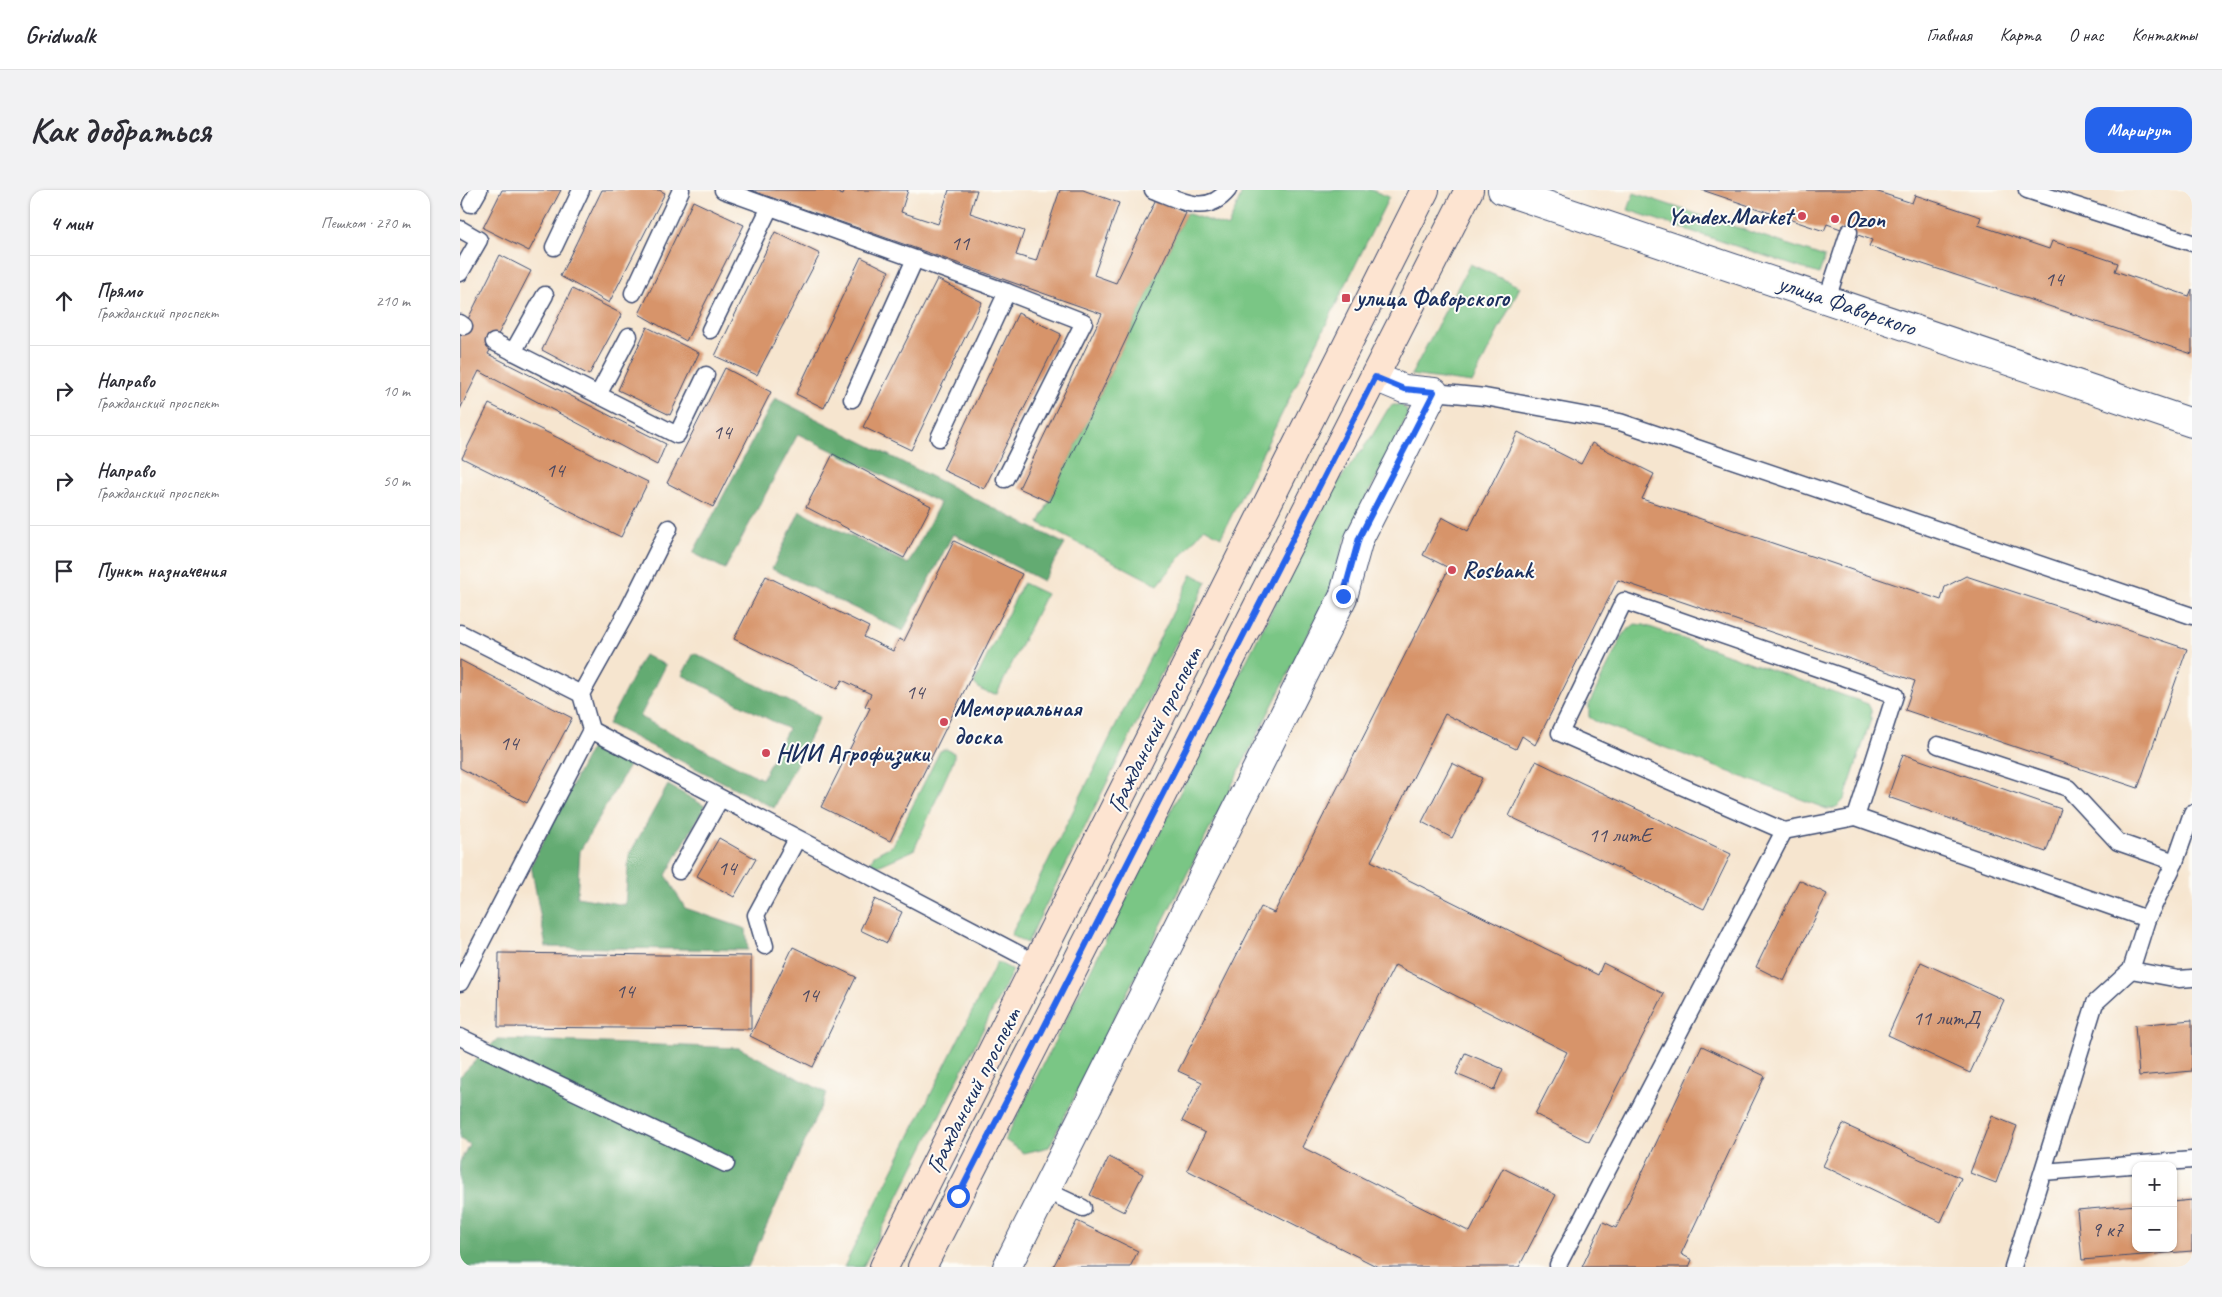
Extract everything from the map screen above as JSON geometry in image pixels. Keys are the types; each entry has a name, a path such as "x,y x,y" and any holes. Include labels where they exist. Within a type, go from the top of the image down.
{"main road":[{"name":"Гражданский проспект","path":"884,1267 1425,190"},
{"name":"Гражданский проспект","path":"922,1267 1469,190"}],"street":[{"name":"улица Фаворского","path":"1502,190 2192,423"},
{"path":"1006,1267 1339,606 1359,538 1434,392 1404,389 1375,377"}],"lane":[{"path":"554,247 581,190"},
{"path":"633,293 681,190"},
{"path":"723,190 1084,322 1004,479"},
{"path":"1153,190 1190,203 1202,205 1219,201 1228,190"},
{"path":"2027,190 2192,243"},
{"path":"710,330 770,207"},
{"path":"460,229 479,240 460,273"},
{"path":"1827,299 1849,232"},
{"path":"852,399 915,259"},
{"path":"938,438 1006,292"},
{"path":"513,352 545,295"},
{"path":"598,395 629,336"},
{"path":"494,342 677,435 706,375"},
{"path":"1434,392 1485,397 1620,422 2192,616"},
{"path":"460,983 590,730 581,694 628,610 669,528"},
{"path":"1856,817 1895,695 1624,602 1560,733 1784,831 1856,817 2147,919"},
{"path":"460,633 581,694"},
{"path":"590,730 797,840 1036,963"},
{"path":"1938,745 2068,788 2118,842 2175,862"},
{"path":"679,871 720,799"},
{"path":"2013,1267 2095,1003 2131,970 2147,919 2175,862 2192,813"},
{"path":"1558,1265 1784,831"},
{"path":"765,946 756,915 797,840"},
{"path":"2131,970 2178,979 2192,978"},
{"path":"460,1037 726,1164"},
{"path":"2043,1172 2192,1160"},
{"path":"1045,1190 1083,1208"}],"green space":[{"path":"1243,190 1371,190 1389,197 1221,537 1204,528 1158,585 1039,523 1186,213 1228,227"},
{"path":"1634,193 1825,257 1819,274 1628,210"},
{"path":"1470,264 1520,287 1472,383 1411,375"},
{"path":"775,398 1065,544 1043,581 953,534 903,631 772,569 800,511 908,564 940,503 798,434 725,569 693,553"},
{"path":"1393,405 1401,405 1407,410 1407,417 1344,542 1329,593 1049,1147 1024,1153 1005,1140 1333,489 1372,436 1388,409"},
{"path":"1192,574 1207,582 1027,943 1011,935"},
{"path":"1023,583 1046,594 997,694 986,692 974,683"},
{"path":"1635,624 1644,625 1868,704 1871,710 1871,719 1845,798 1841,803 1827,809 1595,721 1589,717 1589,704 1624,633"},
{"path":"694,653 820,717 774,808 608,724 644,655 666,665 640,717 762,779 788,729 682,675"},
{"path":"593,744 630,764 580,851 577,897 625,905 629,855 668,785 705,806 666,875 685,908 746,929 748,950 546,947 531,865"},
{"path":"946,749 954,753 954,759 914,850 878,866 871,862 874,855 893,845 940,751"},
{"path":"997,962 1013,970 863,1267 844,1267"},
{"path":"497,1039 739,1048 827,1093 748,1267 460,1267 460,1162 469,1144 460,1139 460,1076"}],"building":[{"path":"502,190 561,190 529,251 483,228"},
{"path":"602,190 659,190 665,193 609,303 560,276"},
{"path":"750,190 830,190 843,195 845,190 908,190 901,212 938,224 949,190 977,190 970,213 1024,231 1016,255 1036,261 1060,190 1083,190 1119,203 1094,275 1116,283 1156,199 1186,213 1049,502 1019,488 1102,314"},
{"path":"1702,190 1872,190 1912,203 1915,195 1981,217 1978,225 2049,249 2052,241 2118,263 2115,271 2189,296 2192,289 2192,354 1869,246 1872,240 1827,224 1824,231"},
{"path":"693,201 744,225 686,341 639,314"},
{"path":"775,232 820,254 757,375 715,356"},
{"path":"500,255 531,271 488,354 666,444 657,465 479,371 460,409 460,335"},
{"path":"861,257 889,271 824,408 796,394"},
{"path":"937,279 982,302 911,450 863,427"},
{"path":"572,289 622,314 589,375 542,350"},
{"path":"1018,313 1061,334 984,489 943,470"},
{"path":"647,327 699,353 670,415 618,390"},
{"path":"725,368 771,392 713,507 667,483"},
{"path":"489,404 648,482 621,537 462,458"},
{"path":"1518,432 1581,464 1592,443 1654,474 1642,499 1941,600 1945,587 1966,576 2187,649 2138,788 1905,710 1915,681 1618,580 1535,745 1522,736 1516,749 1445,714 1371,861 1598,975 1603,963 1664,994 1589,1142 1535,1114 1567,1052 1395,965 1302,1147 1470,1232 1503,1168 1556,1195 1519,1267 1378,1267 1187,1170 1205,1133 1182,1121 1202,1082 1178,1071 1261,907 1274,913 1449,568 1423,555 1442,517 1468,531"},
{"path":"833,454 931,506 904,558 806,507"},
{"path":"954,541 1022,574 890,841 821,807 870,708 865,706 871,694 842,680 837,689 734,639 766,576 869,627 864,637 893,651 899,639 904,641"},
{"path":"460,660 572,718 527,803 460,768"},
{"path":"1903,754 2061,809 2046,852 1888,797"},
{"path":"1536,761 1731,854 1704,909 1509,816"},
{"path":"1452,763 1482,778 1452,838 1422,822"},
{"path":"719,838 756,859 734,897 697,876"},
{"path":"1799,880 1827,894 1784,981 1756,967"},
{"path":"875,899 902,912 887,943 860,930"},
{"path":"793,947 856,977 813,1067 750,1036"},
{"path":"499,953 751,956 751,1029 498,1027"},
{"path":"1921,962 2004,1000 1970,1073 1888,1035"},
{"path":"2192,1020 2192,1071 2139,1076 2135,1025"},
{"path":"1702,1046 1765,1076 1681,1254 1692,1260 1689,1267 1582,1267 1603,1222 1616,1228"},
{"path":"1465,1053 1503,1069 1494,1090 1456,1074"},
{"path":"1992,1116 2017,1126 1996,1183 1970,1173"},
{"path":"1843,1124 1961,1178 1941,1222 1823,1166"},
{"path":"1109,1157 1143,1174 1124,1212 1090,1195"},
{"path":"2192,1200 2192,1251 2082,1260 2077,1210 2132,1205 2132,1252 2177,1252 2177,1202"},
{"path":"1077,1221 1138,1251 1130,1267 1053,1267"}],"place":[{"name":"Yandex.Market","path":"1802,216"},
{"name":"Ozon","path":"1835,219"},
{"name":"улица Фаворского","path":"1346,298"},
{"name":"Rosbank","path":"1452,570"},
{"name":"Мемориальная доска","path":"944,722"},
{"name":"НИИ Агрофизики","path":"766,753"}],"route":[{"path":"958,1196 1375,377 1404,389 1434,392 1359,538 1343,596"}]}
